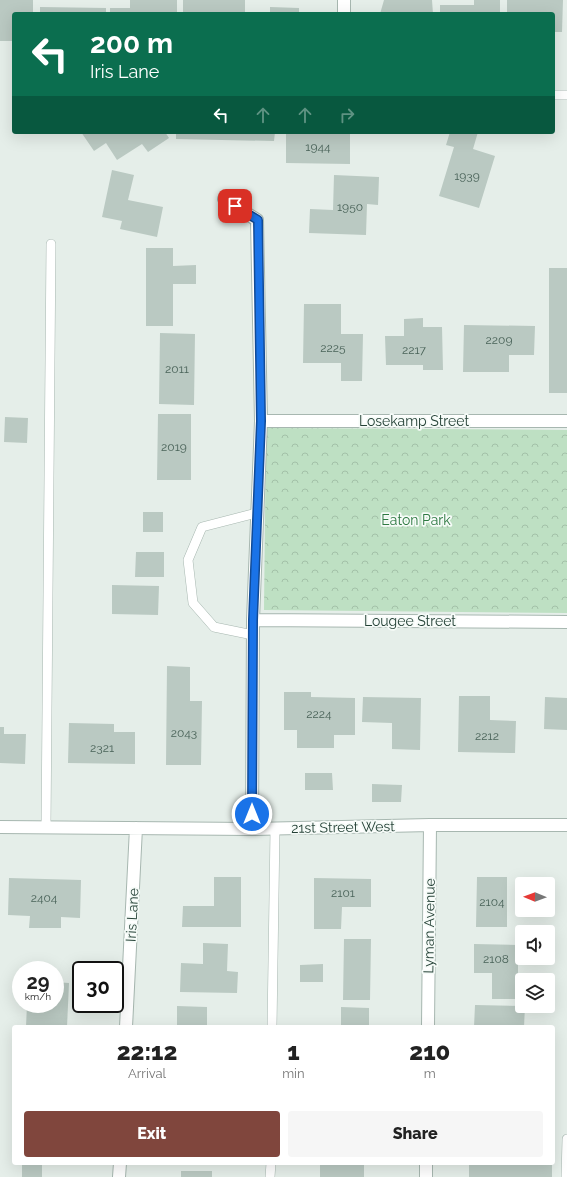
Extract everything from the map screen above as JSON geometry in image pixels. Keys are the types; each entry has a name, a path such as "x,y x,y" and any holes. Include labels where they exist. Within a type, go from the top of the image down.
{"street":[{"path":"344,0 344,12"},
{"path":"224,199 258,220 261,421 256,513 253,620 252,829"},
{"name":"Losekamp Street","path":"261,421 567,421"},
{"name":"Lougee Street","path":"253,620 567,622"},
{"name":"21st Street West","path":"0,827 275,829 430,825 567,825"},
{"name":"Lyman Avenue","path":"428,1025 430,825"},
{"name":"Iris Lane","path":"126,1025 136,828"},
{"path":"119,1177 120,1165"},
{"path":"426,1165 426,1177"}],"lane":[{"path":"555,95 567,95"},
{"path":"46,827 51,244"},
{"path":"253,635 214,627 193,603 188,560 202,527 256,513"},
{"path":"272,1025 275,829"},
{"path":"566,1177 567,1139"},
{"path":"270,1165 270,1177"}],"green space":[{"name":"Eaton Park","path":"266,428 567,430 567,613 264,610"}],"building":[{"path":"0,0 33,0 33,12 12,12 12,41 0,41"},
{"path":"130,0 177,0 177,12 110,12 110,8 130,8"},
{"path":"183,0 245,0 245,12 183,12"},
{"path":"384,0 432,0 433,12 381,12"},
{"path":"474,0 500,0 500,12 440,12 440,5 474,5"},
{"path":"507,0 563,0 562,32 555,32 555,12 507,12"},
{"path":"40,7 106,8 106,12 40,12"},
{"path":"270,7 299,8 299,12 270,12"},
{"path":"82,134 166,134 169,138 148,152 142,144 117,160 106,143 94,151"},
{"path":"176,134 275,134 274,141 176,139"},
{"path":"286,134 350,134 350,164 286,163"},
{"path":"449,134 477,134 473,149 495,156 479,208 439,196 454,147 446,145"},
{"path":"112,170 134,175 128,200 163,207 157,237 120,229 122,221 102,217"},
{"path":"334,175 379,177 378,205 367,204 366,235 309,233 310,209 333,210"},
{"path":"146,248 173,248 173,266 196,265 196,284 173,284 173,326 146,326"},
{"path":"549,268 567,268 567,393 549,393"},
{"path":"304,304 341,304 341,334 363,334 362,381 341,381 341,363 303,363"},
{"path":"423,318 423,327 442,327 443,370 423,370 423,365 386,365 385,336 404,336 404,319"},
{"path":"464,325 535,326 534,355 509,355 509,372 463,372"},
{"path":"160,333 195,334 194,405 159,404"},
{"path":"158,414 191,414 191,480 157,480"},
{"path":"5,417 28,418 27,443 4,442"},
{"path":"143,512 163,512 163,532 143,532"},
{"path":"136,552 164,552 164,577 135,577"},
{"path":"112,585 159,586 158,615 112,614"},
{"path":"167,666 190,667 190,701 202,701 201,765 166,765"},
{"path":"284,692 311,692 311,697 355,698 355,735 334,735 334,748 297,748 297,730 284,730"},
{"path":"459,696 490,696 490,720 516,721 515,753 458,752"},
{"path":"363,697 421,698 420,750 392,749 392,723 362,722"},
{"path":"545,697 567,698 567,730 544,729"},
{"path":"69,723 114,724 114,732 135,732 135,764 68,763"},
{"path":"0,727 4,727 4,734 26,734 25,764 0,763"},
{"path":"305,773 332,773 333,790 305,790"},
{"path":"372,784 402,785 401,802 372,802"},
{"path":"214,877 241,877 241,927 182,927 183,906 214,906"},
{"path":"477,877 507,877 507,927 476,927"},
{"path":"9,878 81,880 80,918 61,917 61,928 29,928 30,916 8,915"},
{"path":"314,878 371,879 371,907 342,907 341,929 314,929"},
{"path":"344,939 371,939 370,1000 343,1000"},
{"path":"203,943 228,944 227,971 238,972 237,993 180,992 181,963 203,964"},
{"path":"474,944 515,945 515,965 518,965 518,973 515,973 515,999 492,999 492,973 474,973"},
{"path":"323,964 323,982 300,982 300,965"},
{"path":"64,983 69,983 67,1025 26,1025 27,1013 64,1013"},
{"path":"475,1005 515,1006 515,1013 525,1013 524,1025 474,1025"},
{"path":"177,1006 207,1007 207,1025 177,1025"},
{"path":"341,1007 369,1008 369,1025 341,1025"},
{"path":"22,1165 42,1165 42,1177 22,1177"},
{"path":"320,1165 364,1165 364,1177 320,1177"},
{"path":"469,1165 552,1165 552,1177 469,1177"},
{"path":"181,1171 212,1171 212,1177 181,1177"}],"route":[{"path":"235,206 258,220 261,421 256,513 253,620 252,814"}]}
